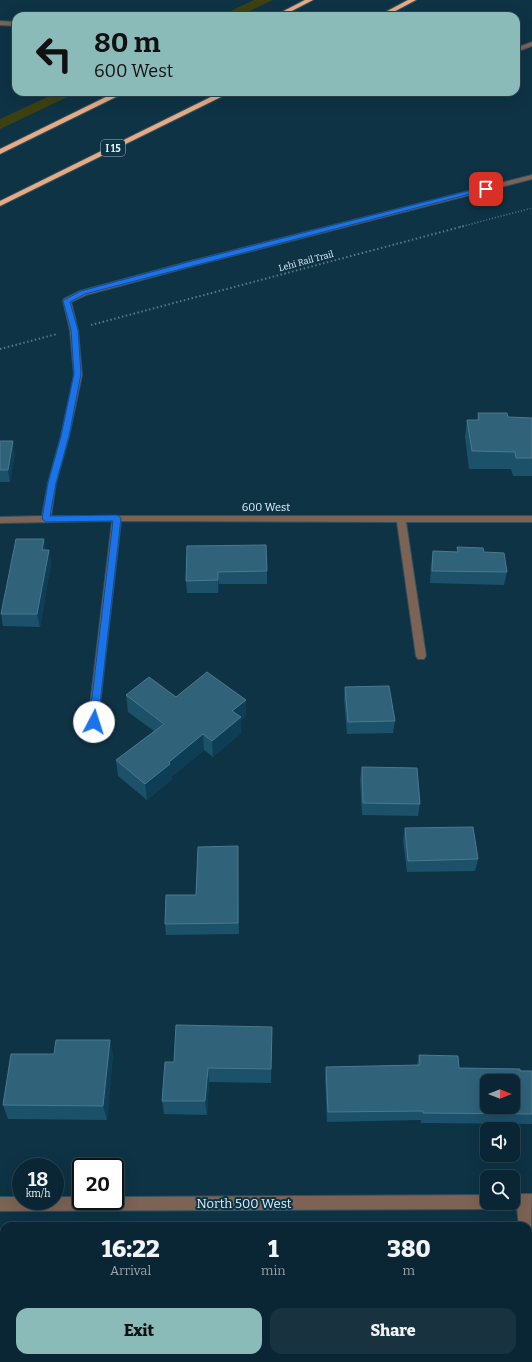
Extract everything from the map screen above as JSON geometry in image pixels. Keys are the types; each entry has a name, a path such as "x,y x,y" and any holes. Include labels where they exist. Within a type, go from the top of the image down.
{"highway":[{"path":"285,12 310,0"},
{"path":"389,12 413,0"},
{"path":"0,152 114,96"},
{"name":"I 15","path":"0,204 219,96"}],"street":[{"path":"0,23 12,24"},
{"path":"520,48 531,44"},
{"path":"46,519 52,483 65,436 78,374 74,330 67,301 83,293 194,263 532,177"},
{"path":"94,722 117,518"},
{"name":"600 West","path":"0,520 117,518 401,520 532,519"},
{"path":"401,520 421,656"},
{"path":"523,1201 526,1222"},
{"name":"North 500 West","path":"0,1204 480,1202"}],"path":[{"name":"Lehi Rail Trail","path":"91,325 532,208"},
{"path":"0,349 59,334"}],"green space":[{"path":"254,0 273,0 248,12 228,12"},
{"path":"49,96 70,96 0,129 0,119"}],"building":[{"path":"478,413 507,413 508,417 532,418 532,458 516,458 515,452 472,451 467,420 479,420"},
{"path":"0,441 13,441 8,470 0,470"},
{"path":"16,539 44,539 42,550 49,550 37,614 1,614"},
{"path":"266,545 267,571 218,572 218,580 186,581 187,546"},
{"path":"457,547 483,548 484,552 504,553 507,572 432,571 433,551 458,552"},
{"path":"207,672 246,700 232,711 241,717 212,741 203,734 145,784 116,760 164,724 126,695 149,677 176,697"},
{"path":"389,686 395,721 348,722 345,687"},
{"path":"362,767 417,768 420,804 363,803"},
{"path":"473,827 478,859 408,861 405,828"},
{"path":"238,846 238,923 165,924 166,895 196,895 198,847"},
{"path":"176,1025 272,1027 271,1069 208,1068 205,1101 162,1101 165,1062 174,1062"},
{"path":"56,1040 110,1040 103,1106 3,1105 11,1054 54,1054"},
{"path":"419,1055 458,1056 459,1068 520,1069 520,1071 532,1071 532,1114 520,1114 520,1074 480,1074 480,1114 423,1113 423,1111 328,1112 326,1067 420,1065"}],"route":[{"path":"94,722 117,518 46,519 52,483 65,436 78,374 74,330 67,301 83,293 194,263 486,189"}]}
